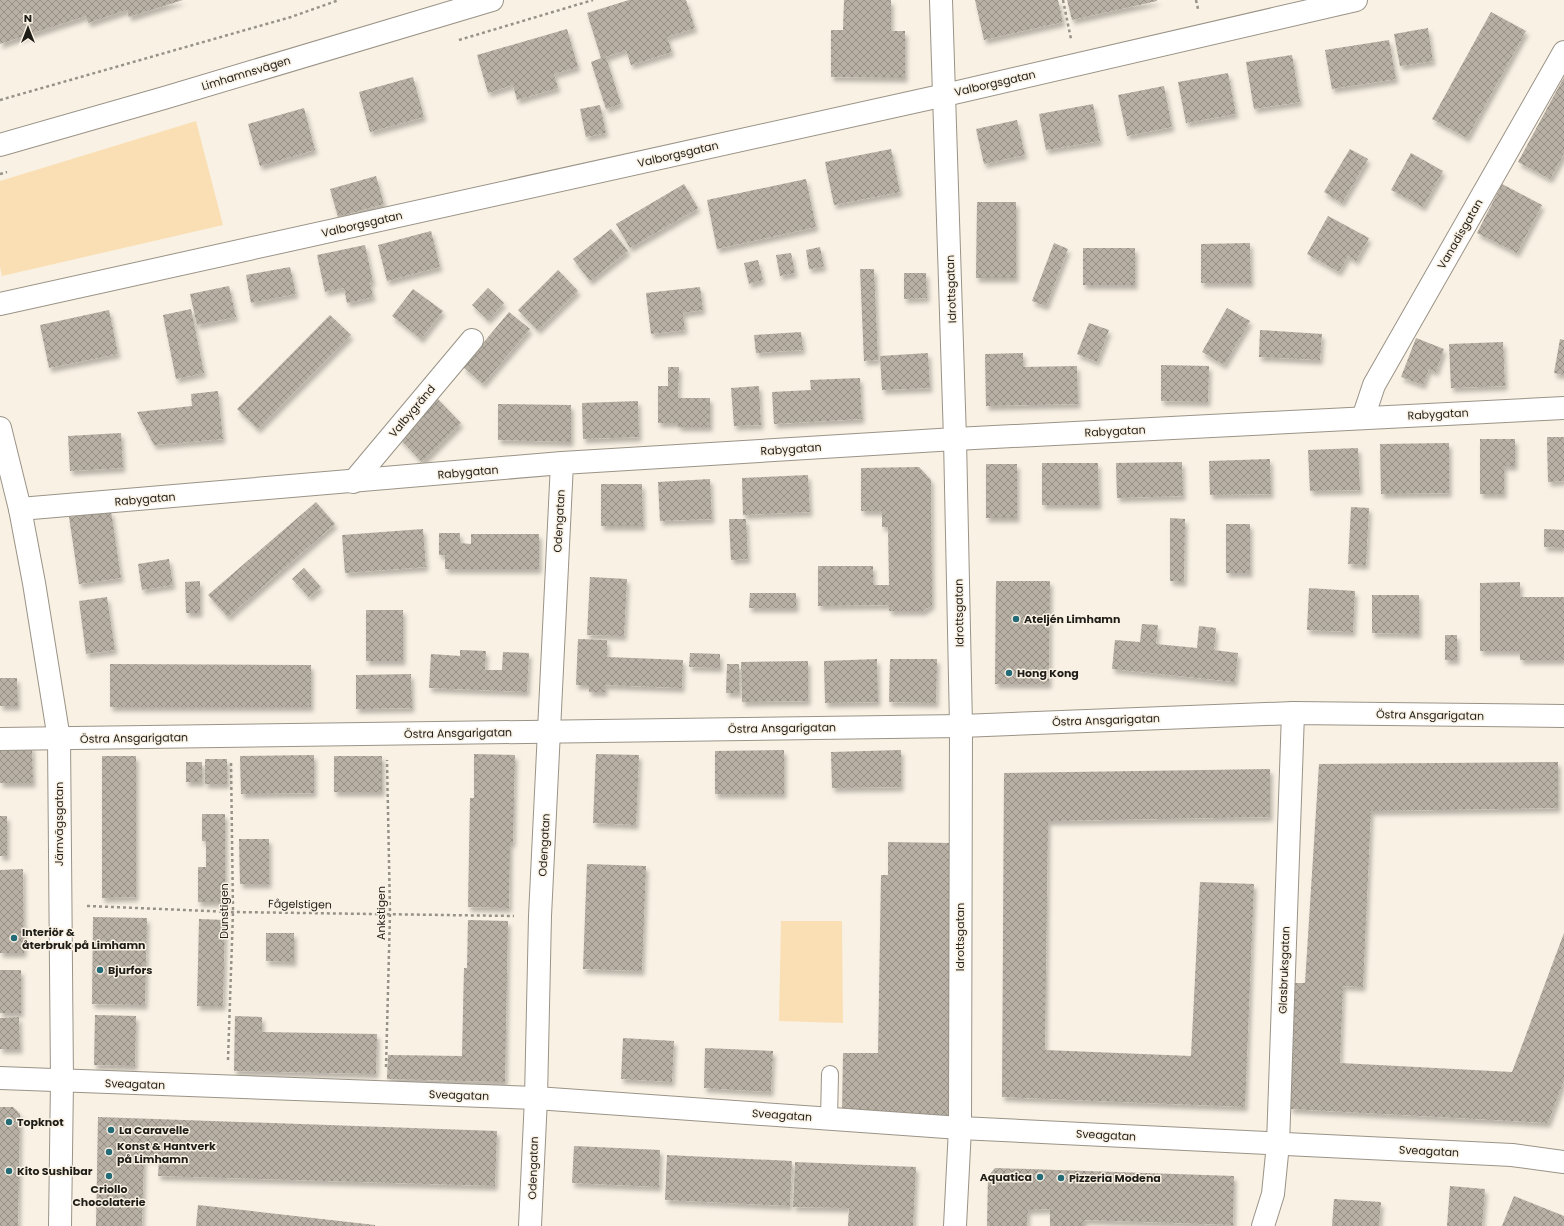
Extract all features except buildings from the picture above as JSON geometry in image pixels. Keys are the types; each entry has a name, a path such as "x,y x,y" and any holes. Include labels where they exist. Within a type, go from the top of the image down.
{"street":[{"name":"Limhamnsvägen","path":"0,145 172,96 492,0"},
{"name":"Idrottsgatan","path":"940,0 945,95 955,439 961,726 960,1128 955,1226"},
{"name":"Valborgsgatan","path":"0,304 945,95 1356,0"},
{"name":"Vanadisgatan","path":"1363,418 1374,384 1564,52"},
{"name":"Valbygränd","path":"353,482 472,340"},
{"name":"Rabygatan","path":"20,509 562,464 955,439 1564,408"},
{"name":"Järnvägsgatan","path":"0,428 20,509 34,583 59,739 59,904 62,1081 60,1226"},
{"name":"Odengatan","path":"530,1226 536,1098 540,916 562,464"},
{"name":"Östra Ansgarigatan","path":"0,740 961,726 1293,713 1564,716"},
{"name":"Glasbruksgatan","path":"1263,1226 1273,1194 1278,1144 1293,713"},
{"name":"Sveagatan","path":"0,1078 536,1098 960,1128 1512,1155 1564,1162"}],"lane":[{"path":"829,1119 830,1074"}],"path":[{"path":"0,100 291,17 339,0"},
{"path":"1062,0 1076,64"},
{"name":"Ankstigen","path":"385,1092 390,913 386,734"},
{"name":"Dunstigen","path":"228,1087 233,912 230,736"},
{"name":"Fågelstigen","path":"59,904 233,912 540,916"}],"shaded area":[{"path":"196,121 223,225 2,276 0,267 0,181"},
{"path":"781,921 842,921 843,1023 779,1021"}],"place":[{"name":"Ateljén Limhamn","path":"1016,619"},
{"name":"Hong Kong","path":"1009,673"},
{"name":"Interiör & återbruk på Limhamn","path":"14,938"},
{"name":"Bjurfors","path":"100,970"},
{"name":"Topknot","path":"9,1122"},
{"name":"La Caravelle","path":"111,1130"},
{"name":"Konst & Hantverk på Limhamn","path":"109,1152"},
{"name":"Kito Sushibar","path":"9,1171"},
{"name":"Criollo Chocolaterie","path":"109,1176"},
{"name":"Aquatica","path":"1040,1177"},
{"name":"Pizzeria Modena","path":"1061,1178"}]}
